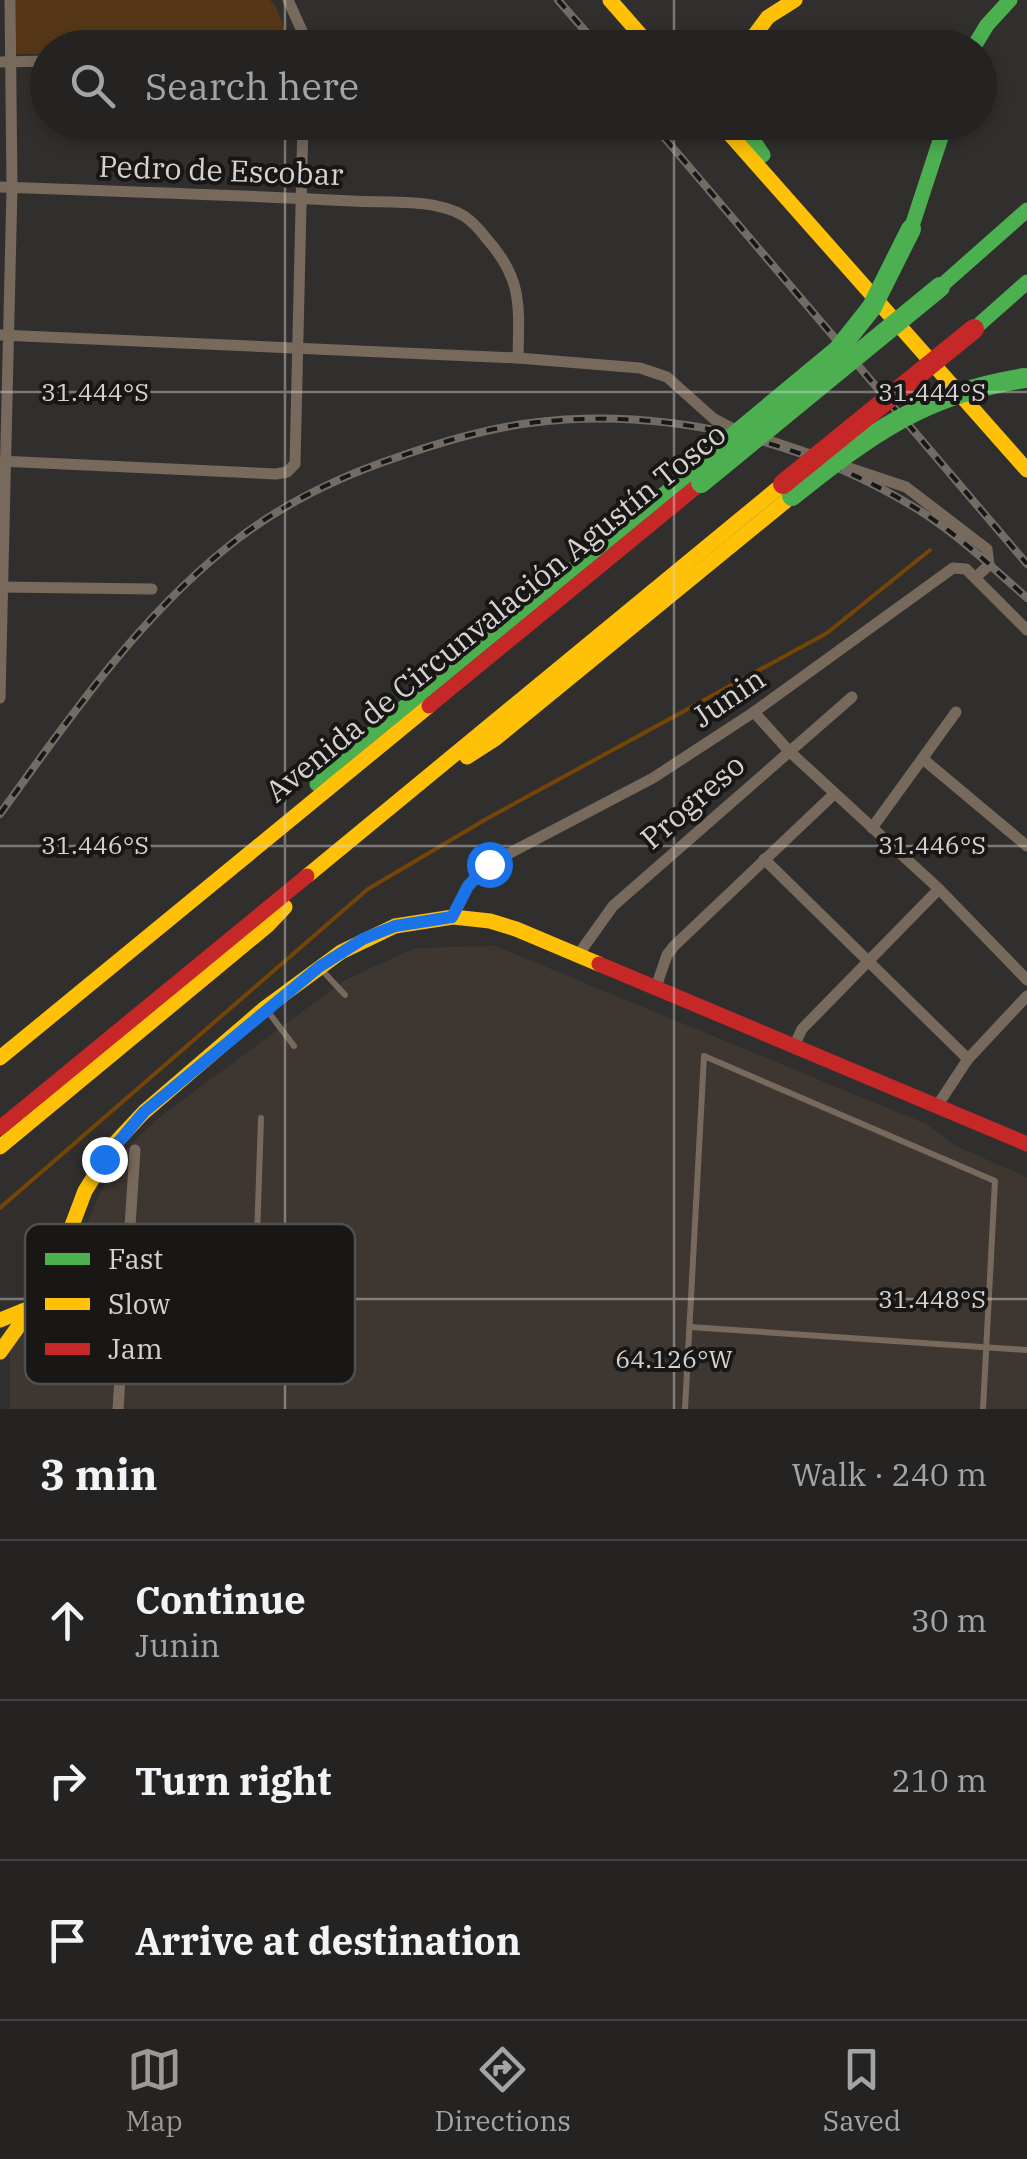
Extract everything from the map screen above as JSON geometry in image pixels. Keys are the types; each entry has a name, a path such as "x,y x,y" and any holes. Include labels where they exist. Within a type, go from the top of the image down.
{"main road":[{"path":"610,0 636,30"},
{"path":"758,30 768,17 795,0"},
{"path":"983,30 1010,0"},
{"path":"735,140 1027,470"},
{"path":"754,140 873,277 946,376"},
{"path":"696,477 850,337 883,288 910,229 940,140"},
{"name":"Avenida de Circunvalación Agustín Tosco","path":"0,1058 696,477 940,287 1027,210"},
{"path":"0,1128 390,806 787,490 1027,282"},
{"path":"787,490 905,412 966,388 1026,378"},
{"path":"971,404 1027,458"},
{"path":"0,1148 267,926 340,848"},
{"path":"73,1224 85,1191 115,1143 144,1112 265,1008 363,939 395,926 452,917 516,929 1027,1144"},
{"path":"0,1320 25,1309"},
{"path":"0,1352 25,1317"}],"street":[{"path":"0,698 5,62 10,0"},
{"path":"288,0 302,30"},
{"path":"5,62 30,61"},
{"path":"3,461 286,472 296,457 303,140"},
{"name":"Pedro de Escobar","path":"6,188 301,198 440,208 456,213 472,223 508,264 520,302 518,358"},
{"path":"5,335 518,358 657,372 733,430 906,487 987,549 989,566 975,578 1027,630"},
{"name":"Junin","path":"452,917 468,886 489,864 654,778 754,712 954,568 966,569 975,578"},
{"path":"2,587 152,589"},
{"name":"Progreso","path":"578,955 613,906 852,697"},
{"path":"754,712 789,751 939,889 1027,980"},
{"path":"872,828 956,712"},
{"path":"923,759 1027,846"},
{"path":"656,987 667,954 674,946 834,794"},
{"path":"764,859 968,1059"},
{"path":"794,1046 802,1029 939,889"},
{"path":"937,1106 968,1059 1027,996"},
{"path":"130,1224 135,1150"},
{"path":"118,1409 120,1384"}],"lane":[{"path":"319,967 346,995"},
{"path":"265,1008 294,1046"},
{"path":"686,1409 704,1056 995,1181 983,1409"},
{"path":"257,1224 261,1118"},
{"path":"690,1328 1027,1350"}],"shaded area":[{"path":"16,0 270,0 285,30 30,30 30,54 15,54"},
{"path":"495,946 926,1124 958,1147 1027,1177 1027,1409 10,1409 10,1351 25,1333 25,1384 355,1384 355,1224 86,1224 122,1153 156,1120 345,980 415,948"}],"waterway":[{"path":"0,1208 368,889 488,818 827,633 930,550"}],"railway":[{"path":"558,0 584,30"},
{"path":"666,140 1027,564"},
{"path":"0,814 132,640 192,577 225,549 286,507 352,474 430,446 496,429 581,419 632,420 734,434 783,448 831,465 922,512 1027,598"}],"traffic: fast":[{"path":"984,30 1010,0"},
{"path":"753,140 763,155"},
{"path":"911,229 940,140"},
{"path":"940,287 1027,210"},
{"path":"691,472 838,350 872,307 911,229"},
{"path":"974,329 1027,282"},
{"path":"701,483 940,287"},
{"path":"792,496 847,453 900,419 957,394 1025,378"},
{"path":"317,784 336,763 691,472"}],"traffic: slow":[{"path":"610,0 636,30"},
{"path":"758,30 768,17 795,0"},
{"path":"735,140 1027,470"},
{"path":"307,876 783,484"},
{"path":"467,757 495,739 792,496"},
{"path":"0,1058 429,706"},
{"path":"0,1147 285,907"},
{"path":"73,1224 85,1191 115,1143 144,1112 265,1008 341,952 395,926 453,917 516,929 599,964"},
{"path":"0,1320 25,1310"},
{"path":"0,1352 25,1317"}],"traffic: jam":[{"path":"783,484 974,329"},
{"path":"429,706 701,483"},
{"path":"0,1128 307,876"},
{"path":"599,964 1027,1144"}],"route":[{"path":"104,1159 128,1127 265,1008 363,939 395,926 452,917 468,886 489,864"}]}
